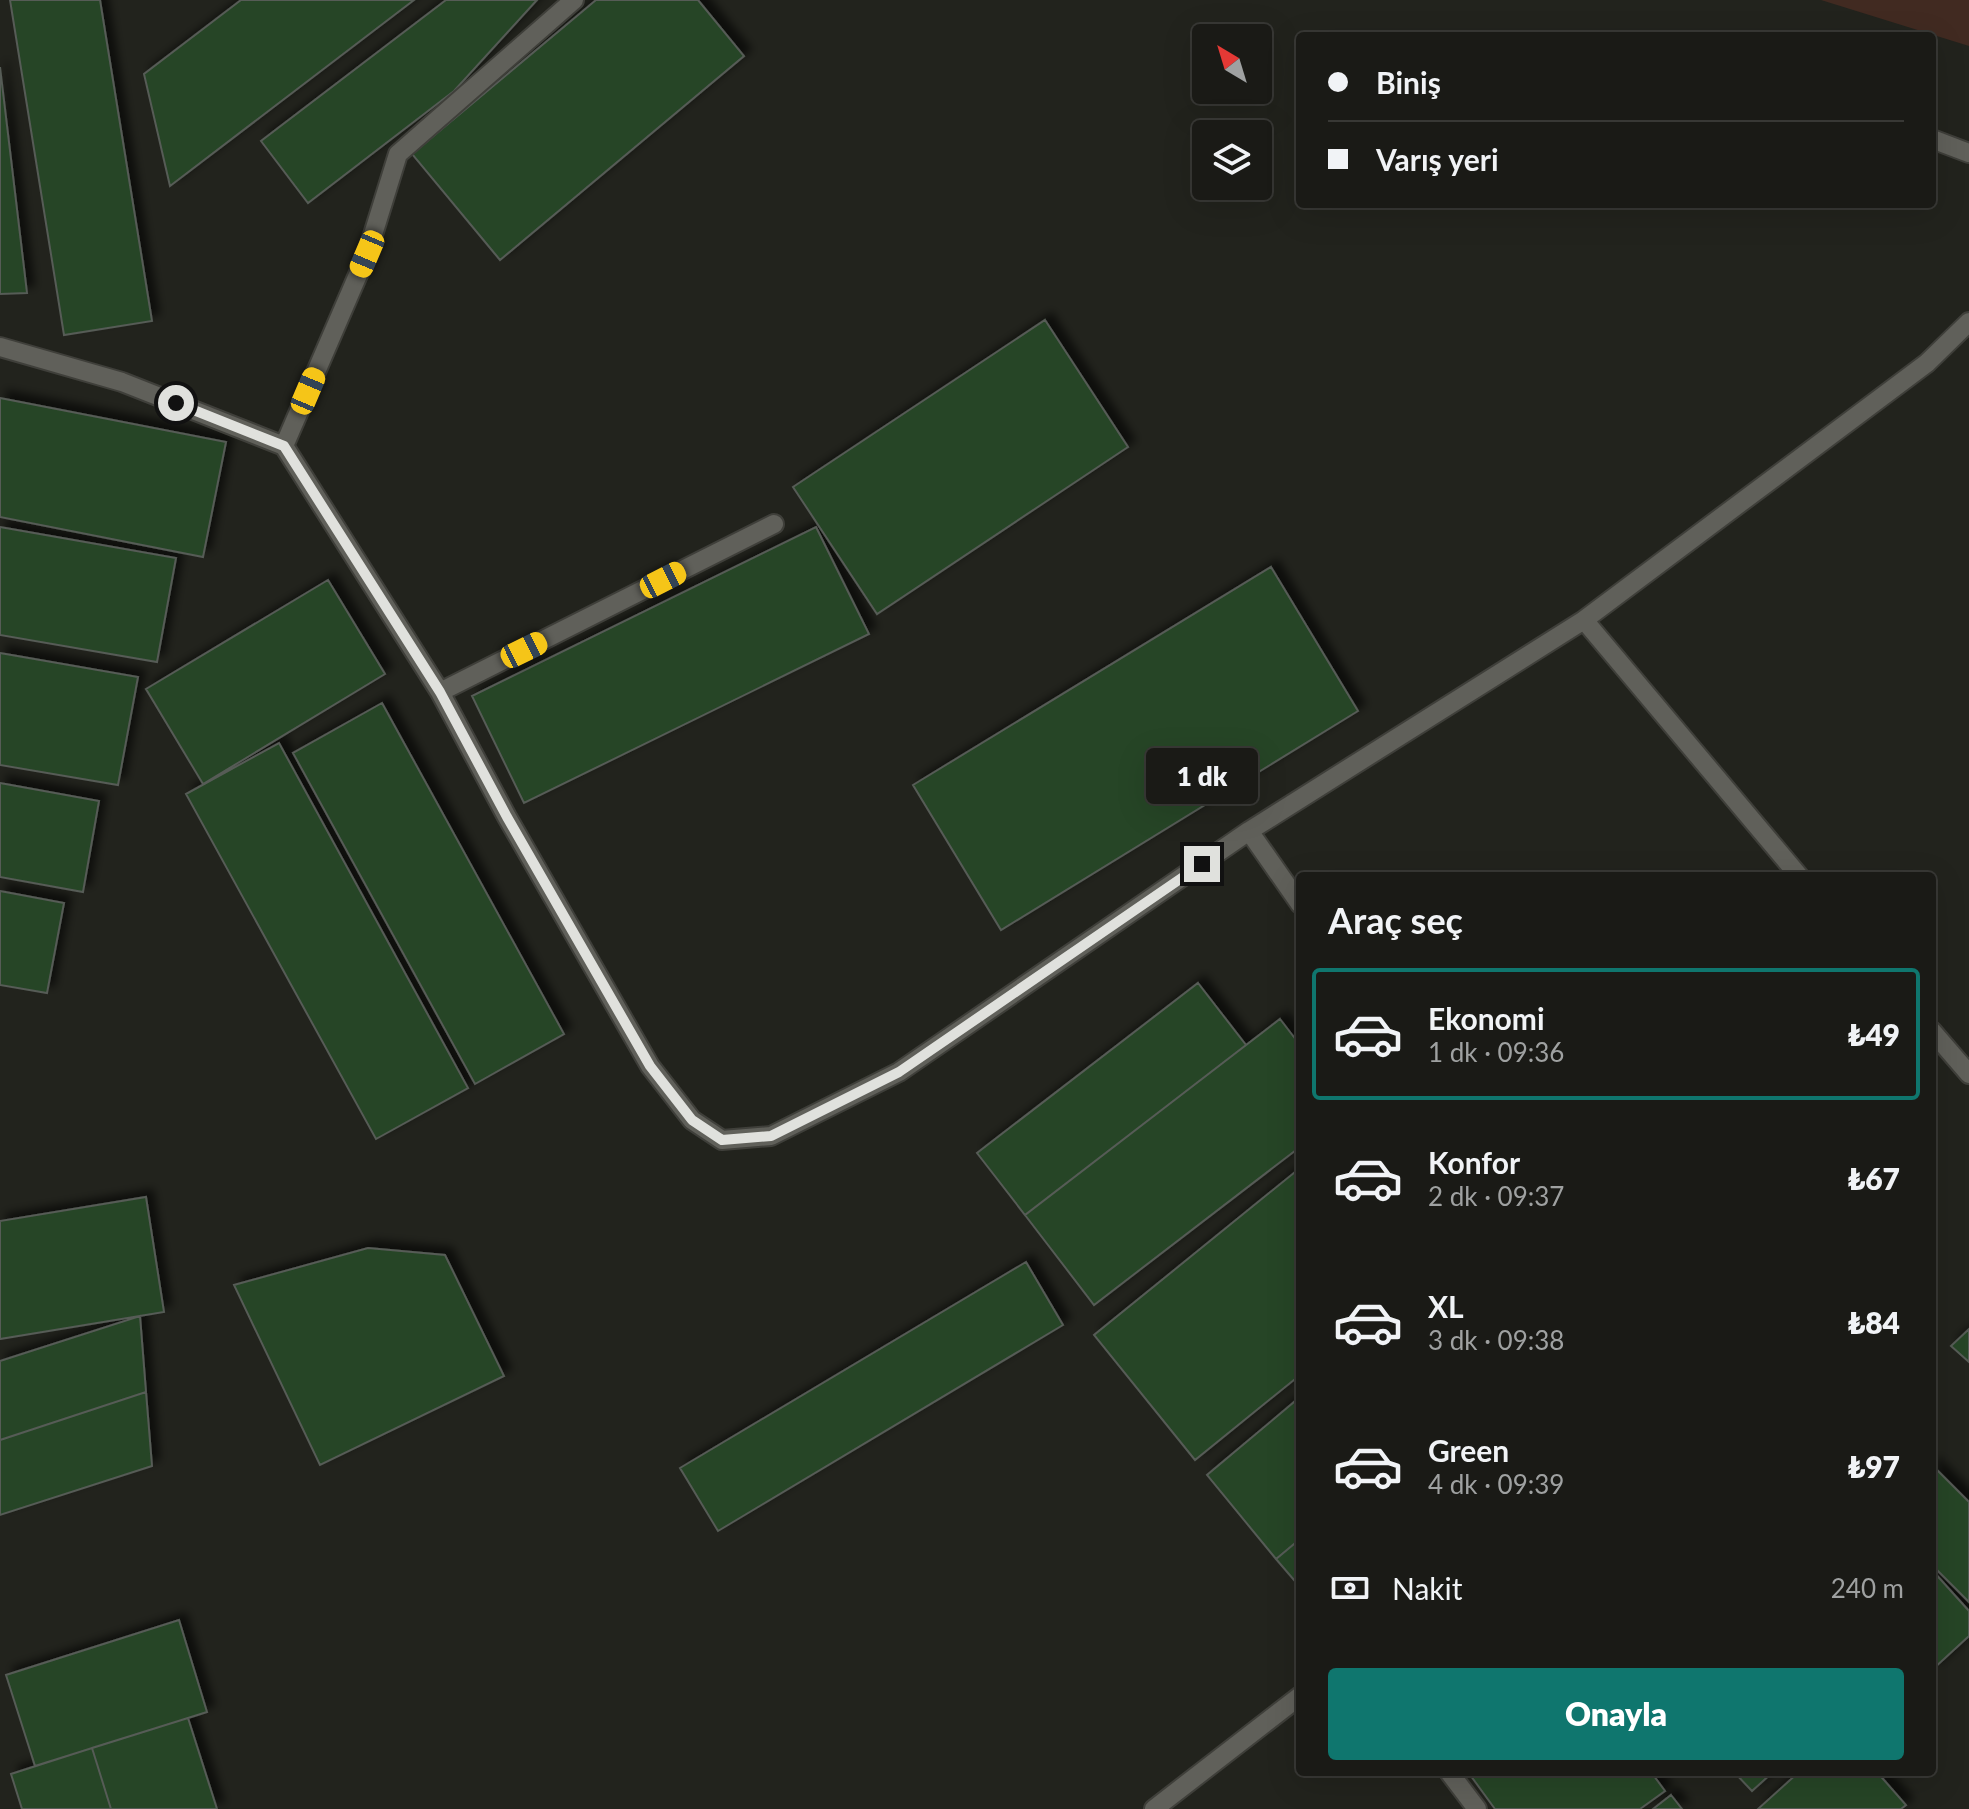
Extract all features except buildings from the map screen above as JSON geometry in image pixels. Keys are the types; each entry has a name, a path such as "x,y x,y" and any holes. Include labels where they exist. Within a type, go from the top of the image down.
{"lane":[{"path":"284,446 367,254 398,154 574,0"},
{"path":"1936,141 1969,153"},
{"path":"0,347 122,382 284,446 440,692 507,817 650,1066 692,1120 722,1140 771,1136 899,1072 1249,831 1584,620 1927,363 1969,322"},
{"path":"440,692 774,524"},
{"path":"1584,620 1796,872"},
{"path":"1249,831 1296,898"},
{"path":"1936,1036 1969,1074"},
{"path":"1154,1809 1296,1699"},
{"path":"1452,1776 1477,1809"}],"shaded area":[{"path":"1821,0 1969,0 1969,46 1936,36 1936,32 1924,32"}],"route":[{"path":"176,403 284,446 440,692 507,817 650,1066 692,1120 722,1140 771,1136 899,1072 1202,864"}]}
